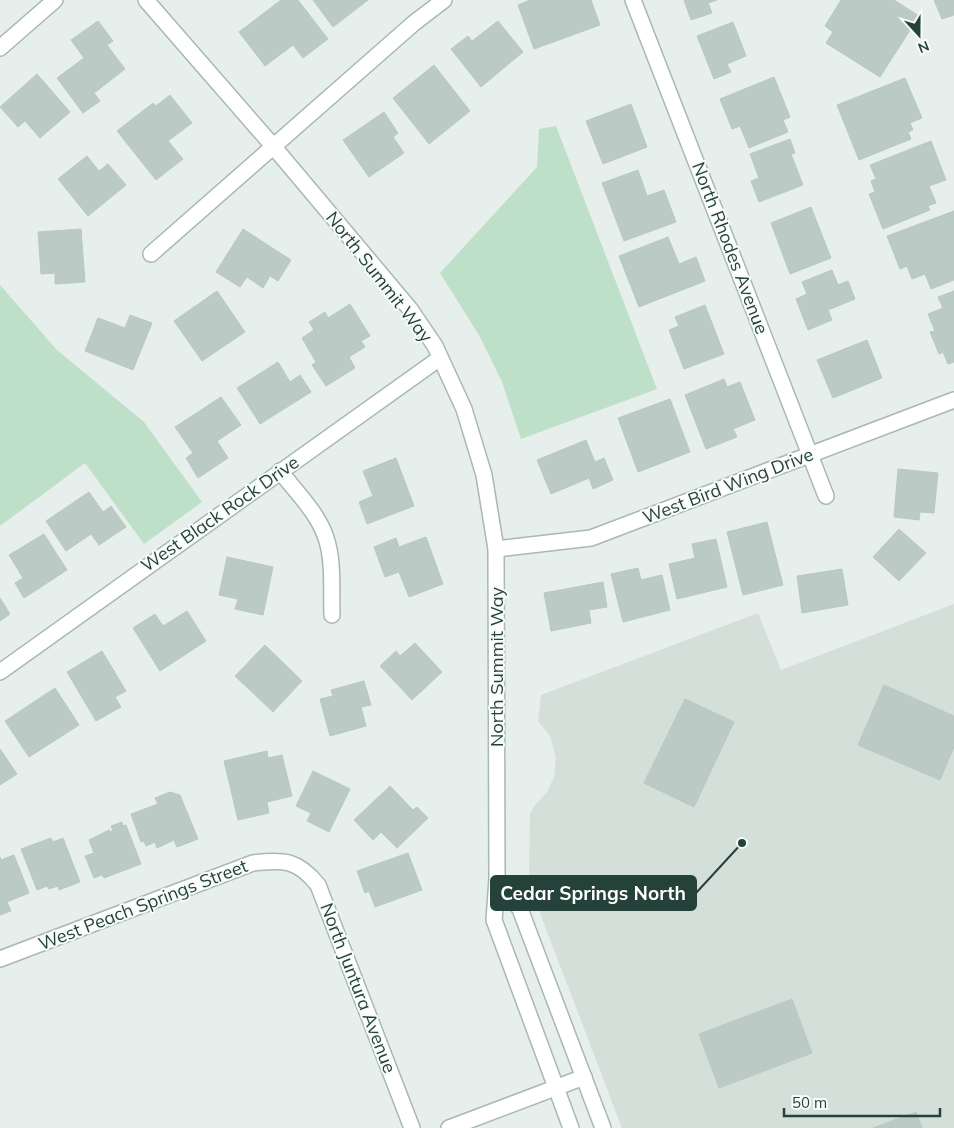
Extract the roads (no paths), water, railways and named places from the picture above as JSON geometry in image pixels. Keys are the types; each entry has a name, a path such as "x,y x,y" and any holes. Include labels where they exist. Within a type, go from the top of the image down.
{"street":[{"path":"0,48 55,0"},
{"name":"North Summit Way","path":"146,0 273,146 410,309 440,358 464,409 492,512 496,549 497,879 494,920 571,1128"},
{"path":"151,254 414,23 444,0"},
{"name":"North Rhodes Avenue","path":"633,0 826,496"},
{"name":"West Black Rock Drive","path":"0,672 440,358"},
{"name":"West Bird Wing Drive","path":"496,549 591,538 954,400"},
{"path":"280,471 318,521 326,539 330,558 332,615"},
{"name":"West Peach Springs Street","path":"0,959 253,863 288,861"},
{"name":"North Juntura Avenue","path":"288,861 307,871 318,885 412,1128"},
{"path":"497,879 520,909 603,1128"},
{"path":"449,1128 584,1077"}],"place":[{"name":"Cedar Springs North","path":"742,843"}]}
